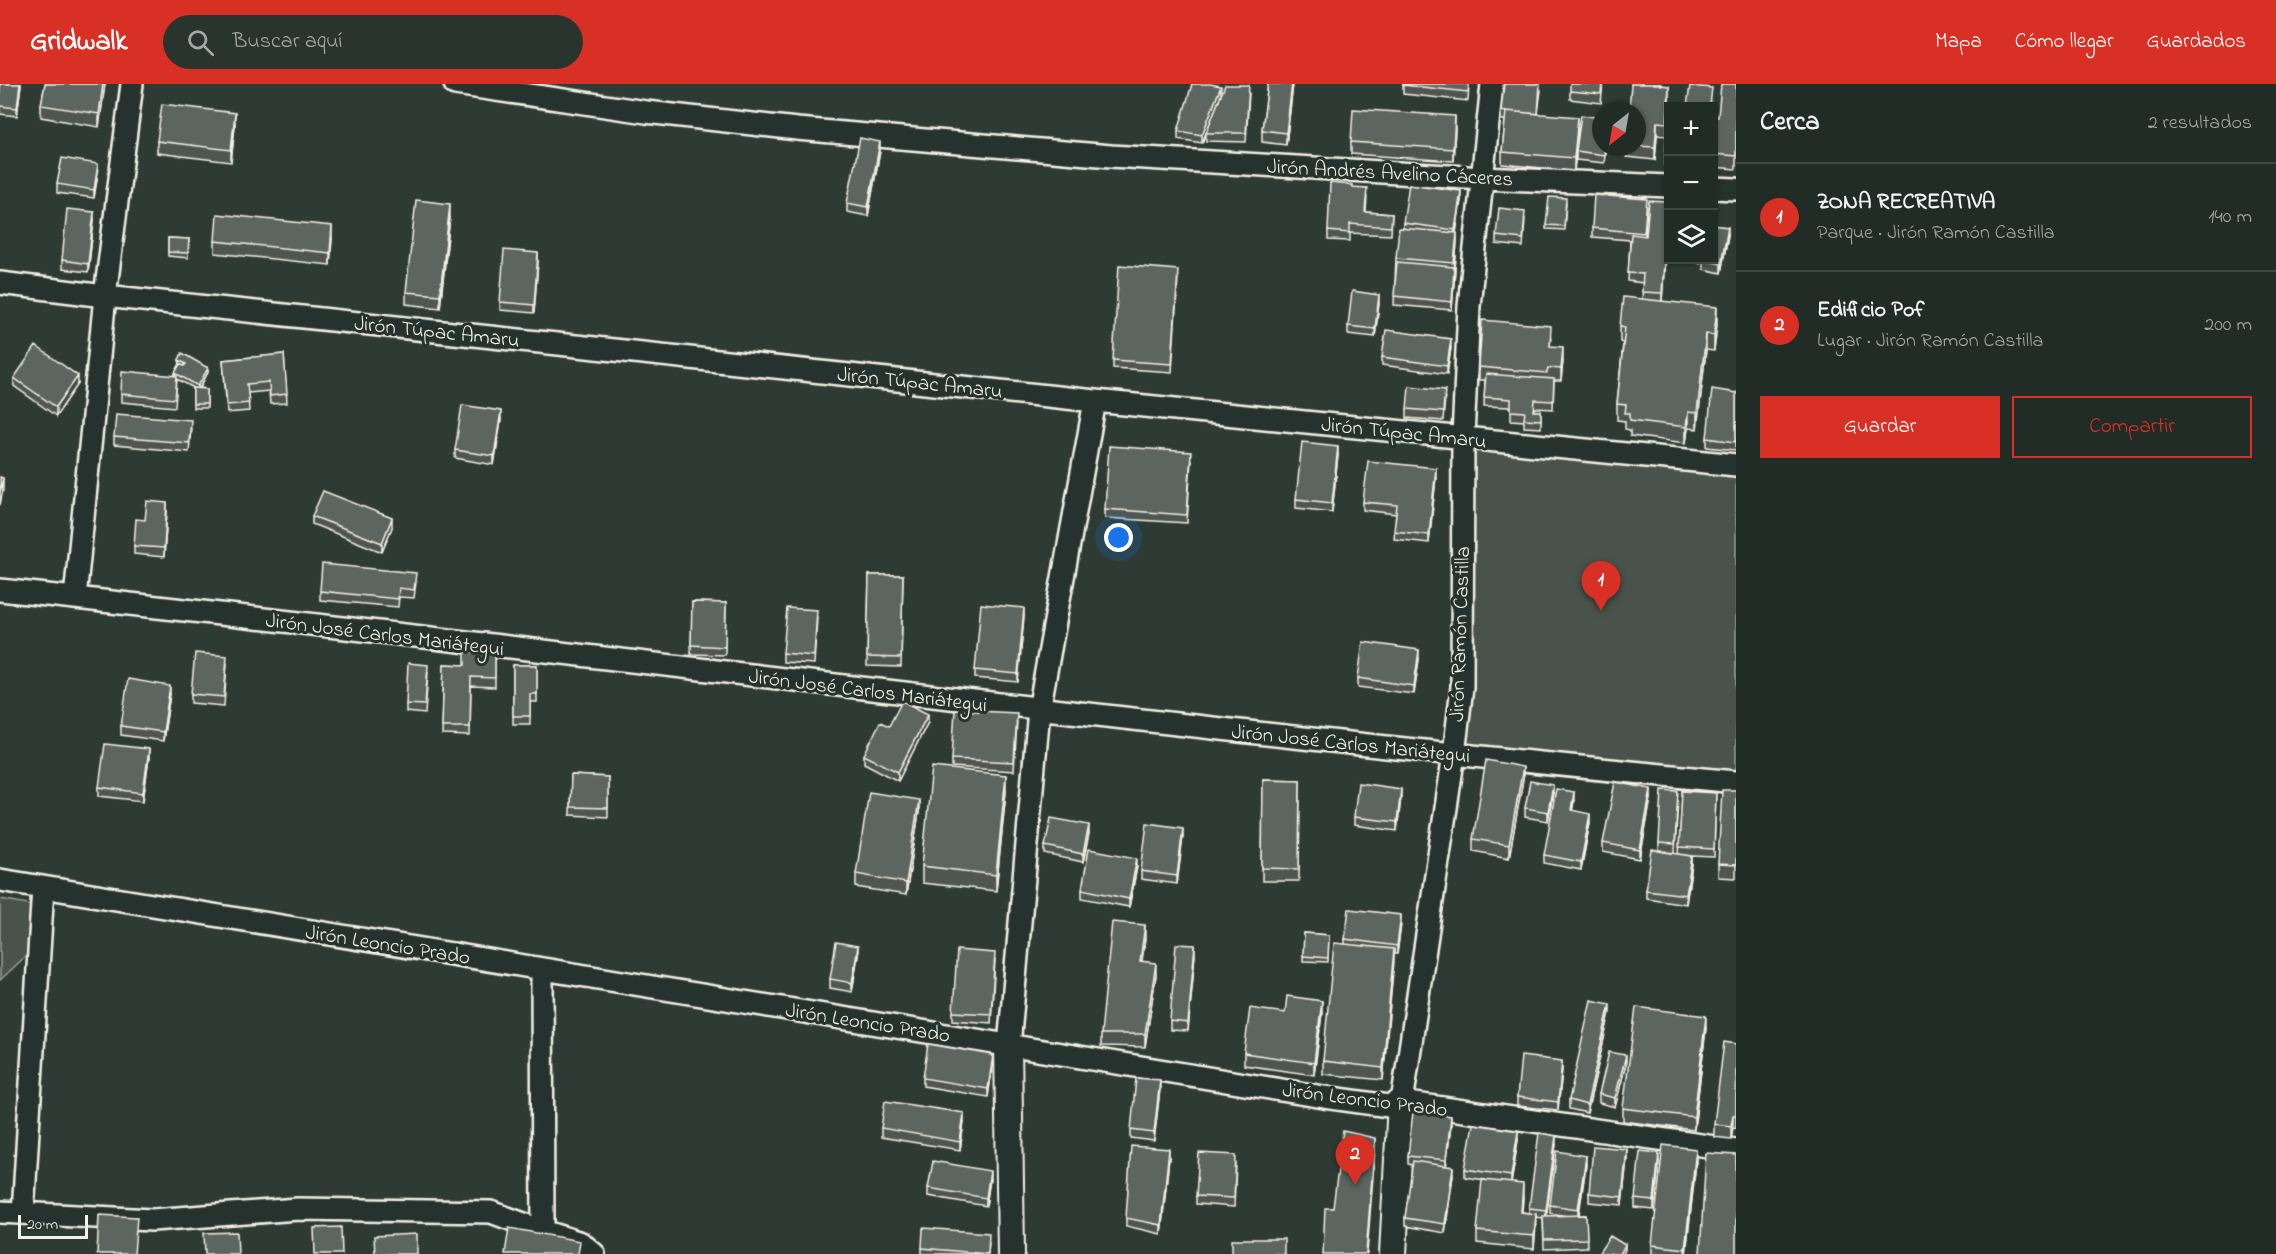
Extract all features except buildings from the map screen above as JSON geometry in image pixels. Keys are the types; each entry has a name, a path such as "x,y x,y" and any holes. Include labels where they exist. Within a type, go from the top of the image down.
{"street":[{"path":"75,598 105,296 132,84"},
{"name":"Jirón Andrés Avelino Cáceres","path":"455,84 646,112 797,129 1111,156 1483,178 1664,186"},
{"name":"Jirón Ramón Castilla","path":"1393,1254 1401,1102 1454,754 1462,687 1463,438 1469,306 1492,84"},
{"path":"1718,188 1736,189"},
{"name":"Jirón Túpac Amaru","path":"0,283 1095,401 1736,465"},
{"path":"1011,1254 1008,1045 1039,710 1095,401"},
{"name":"Jirón José Carlos Mariátegui","path":"0,590 1039,710 1736,782"},
{"name":"Jirón Leoncio Prado","path":"0,880 1378,1105 1389,1106 1401,1102 1736,1150"},
{"path":"23,1213 43,887"},
{"path":"543,970 543,1232"},
{"path":"0,1212 152,1220 298,1209 491,1212 543,1232 581,1243 594,1254"}],"shaded area":[{"path":"1463,438 1736,465 1736,782 1466,756"},
{"path":"0,899 34,905 27,955 0,980"}],"place":[{"name":"ZONA RECREATIVA","path":"1601,611"},
{"name":"Edificio Pof","path":"1355,1185"}]}
